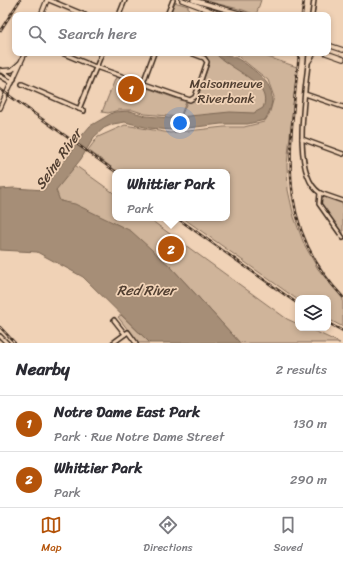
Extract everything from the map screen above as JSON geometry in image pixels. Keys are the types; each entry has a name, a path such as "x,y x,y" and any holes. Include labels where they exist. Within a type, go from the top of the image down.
{"main road":[{"path":"42,12 48,0"},
{"path":"182,0 234,12"},
{"path":"193,0 216,12"},
{"path":"331,46 343,50"},
{"path":"331,55 343,59"},
{"path":"0,108 24,56"},
{"path":"309,61 312,56"},
{"path":"0,70 13,69 22,60"}],"street":[{"path":"48,0 78,12"},
{"path":"119,12 125,0"},
{"path":"168,12 173,0"},
{"path":"312,12 314,0"},
{"path":"69,56 189,100 193,99 206,68 206,60 197,56"},
{"path":"79,109 101,56"},
{"path":"143,83 153,56"},
{"path":"309,56 302,139 305,169 311,184 320,193 343,201"},
{"path":"0,70 13,81"},
{"path":"0,76 13,81"},
{"path":"22,84 84,111"},
{"path":"306,94 343,107"},
{"path":"302,139 343,154"},
{"path":"320,193 319,204 343,238"},
{"path":"114,320 136,343"},
{"path":"113,343 126,333"},
{"path":"0,336 7,343"}],"green space":[{"path":"202,0 261,0 257,12 248,12"},
{"path":"174,2 188,6 189,12 171,12"},
{"name":"Maisonneuve Riverbank","path":"204,56 221,56 256,81 265,94 266,105 259,113 180,119 187,102 197,99 209,64 207,57"},
{"path":"238,56 265,56 297,67 287,165 288,190 294,217 304,244 318,269 343,299 343,327 331,321 331,295 295,295 295,298 187,221 230,221 230,169 114,169 88,150 98,137 125,125 170,133 224,127 244,127 264,122 269,115 274,97 268,80"},
{"path":"116,77 186,102 180,117 145,114 133,110 119,110 108,113 102,112"},
{"path":"72,163 112,192 112,221 152,221 287,319 295,323 295,331 314,331 340,343 240,343 171,267 50,194"},
{"path":"320,193 343,201 343,238 319,204"},
{"path":"121,315 150,343 138,343 118,317"}],"water":[{"name":"Red River","path":"218,56 232,56 247,65 264,79 271,91 272,97 272,104 265,120 247,124 221,124 171,130 149,128 125,122 113,124 104,128 94,137 81,159 56,190 60,201 75,204 131,231 171,267 240,343 150,343 83,277 37,252 0,250 0,189 14,188 44,190 53,174 69,156 78,140 90,126 114,112 130,111 146,116 169,118 230,112 254,113 263,108 265,99 262,91 256,84"}],"railway":[{"path":"12,12 20,0"},
{"path":"302,12 304,0"},
{"path":"0,31 12,12"},
{"path":"299,56 291,151 291,182 296,212 305,241 320,269 343,297"},
{"path":"0,89 112,169"},
{"path":"181,221 295,302"},
{"path":"331,325 343,331"},
{"path":"0,327 15,343"}],"place":[{"name":"Notre Dame East Park","path":"131,89"},
{"name":"Whittier Park","path":"171,249"}],"water label":[{"name":"Seine River","path":"58,159"}]}
